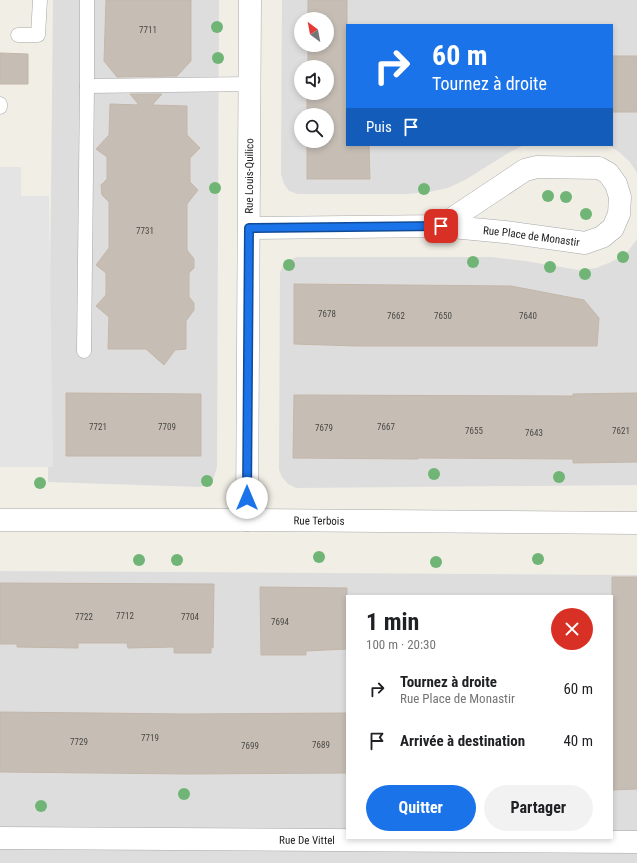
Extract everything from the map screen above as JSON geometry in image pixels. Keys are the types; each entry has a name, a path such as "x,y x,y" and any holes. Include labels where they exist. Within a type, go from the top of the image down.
{"street":[{"name":"Rue Louis-Quilico","path":"247,520 250,0"},
{"name":"Rue Place de Monastir","path":"249,228 441,226 505,232 585,243 602,237 613,228 619,214 620,197 616,184 608,173 599,168 537,167 525,170 511,178 441,226"},
{"name":"Rue Terbois","path":"0,520 637,523"},
{"name":"Rue De Vittel","path":"0,838 637,842"}],"lane":[{"path":"18,35 38,35 40,0"},
{"path":"84,351 88,86 87,0"},
{"path":"88,86 250,84"}],"shaded area":[{"path":"53,0 219,0 217,467 213,480 207,485 200,487 48,482"},
{"path":"282,0 637,0 637,173 630,162 610,146 613,146 613,24 346,24 346,146 522,146 465,180 448,188 429,192 406,194 298,194 289,191 284,184 281,174"},
{"path":"0,167 21,167 21,196 49,196 53,467 0,467"},
{"path":"637,239 637,485 296,488 288,484 282,477 279,470 280,272 283,265 289,260 297,257 491,257 579,270 596,268 626,254"},
{"path":"0,571 637,575 637,863 0,863"}],"building":[{"path":"106,0 191,0 191,61 177,76 117,77 104,61"},
{"path":"308,0 347,0 346,146 369,146 370,179 307,179 307,148 334,148 334,108 307,108 307,100 334,100 334,60 308,60 308,52 334,52 334,12 308,12"},
{"path":"0,53 28,54 28,84 0,84"},
{"path":"613,56 637,56 637,112 613,112"},
{"path":"130,94 162,94 152,105 187,106 187,135 200,148 190,158 190,182 198,190 187,204 187,250 194,259 194,268 189,273 189,297 194,303 194,310 186,321 186,349 175,350 164,365 146,349 108,349 109,317 96,306 106,295 106,273 96,265 109,248 109,202 102,195 101,185 107,179 107,157 96,149 109,135 110,104 139,105"},
{"path":"294,284 511,286 584,300 599,318 597,346 357,346 294,344"},
{"path":"66,393 201,394 201,456 66,456"},
{"path":"637,393 637,462 573,463 573,459 293,458 294,395 573,396 573,394"},
{"path":"612,577 637,577 637,789 613,790"},
{"path":"0,583 214,584 213,648 211,647 211,653 174,653 174,647 128,648 127,643 78,643 78,648 17,647 17,644 0,644"},
{"path":"260,587 347,588 346,649 306,651 306,655 261,655"},
{"path":"0,712 186,714 346,713 346,773 189,774 0,772"}],"route":[{"path":"247,498 249,228 441,226"}]}
